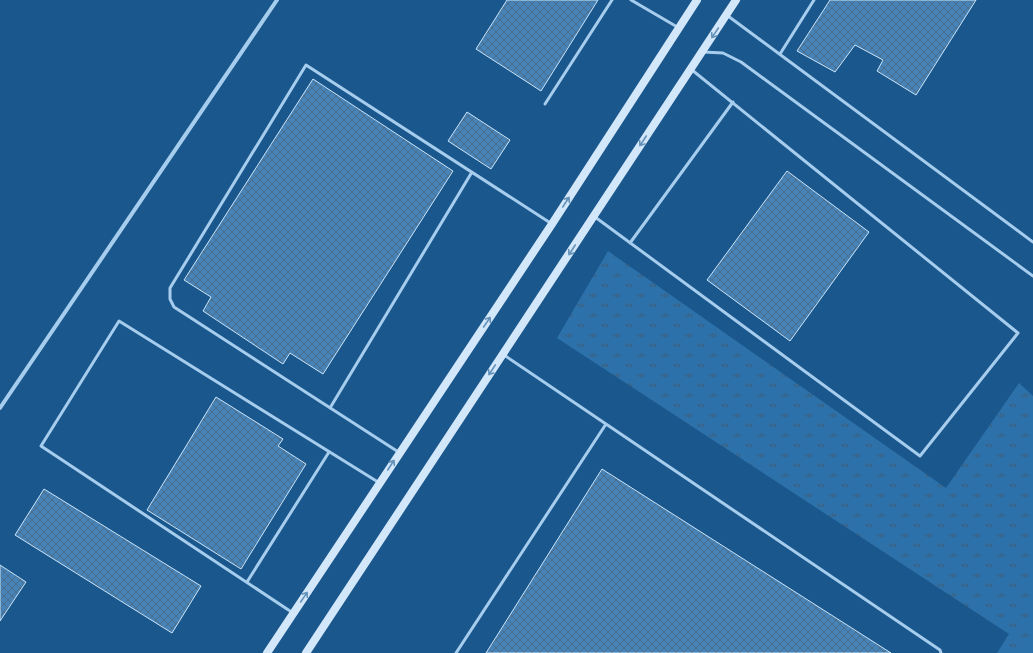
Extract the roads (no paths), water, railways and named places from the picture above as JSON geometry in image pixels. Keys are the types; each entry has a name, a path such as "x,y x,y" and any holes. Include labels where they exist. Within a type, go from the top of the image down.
{"main road":[{"path":"267,653 552,224 697,0"},
{"path":"306,653 736,0"}],"street":[{"path":"0,408 277,0"}],"lane":[{"path":"545,104 612,0"},
{"path":"631,0 678,28"},
{"path":"780,54 814,0"},
{"path":"726,15 1033,242"},
{"path":"701,52 724,53 741,62 1033,276"},
{"path":"400,453 174,307 170,298 170,288 306,65 552,224"},
{"path":"594,216 920,456 1018,333 691,68"},
{"path":"630,243 733,102"},
{"path":"330,408 472,172"},
{"path":"294,613 41,446 119,321 380,483"},
{"path":"503,354 933,646 941,653"},
{"path":"456,653 606,424"},
{"path":"247,582 329,452"}]}
